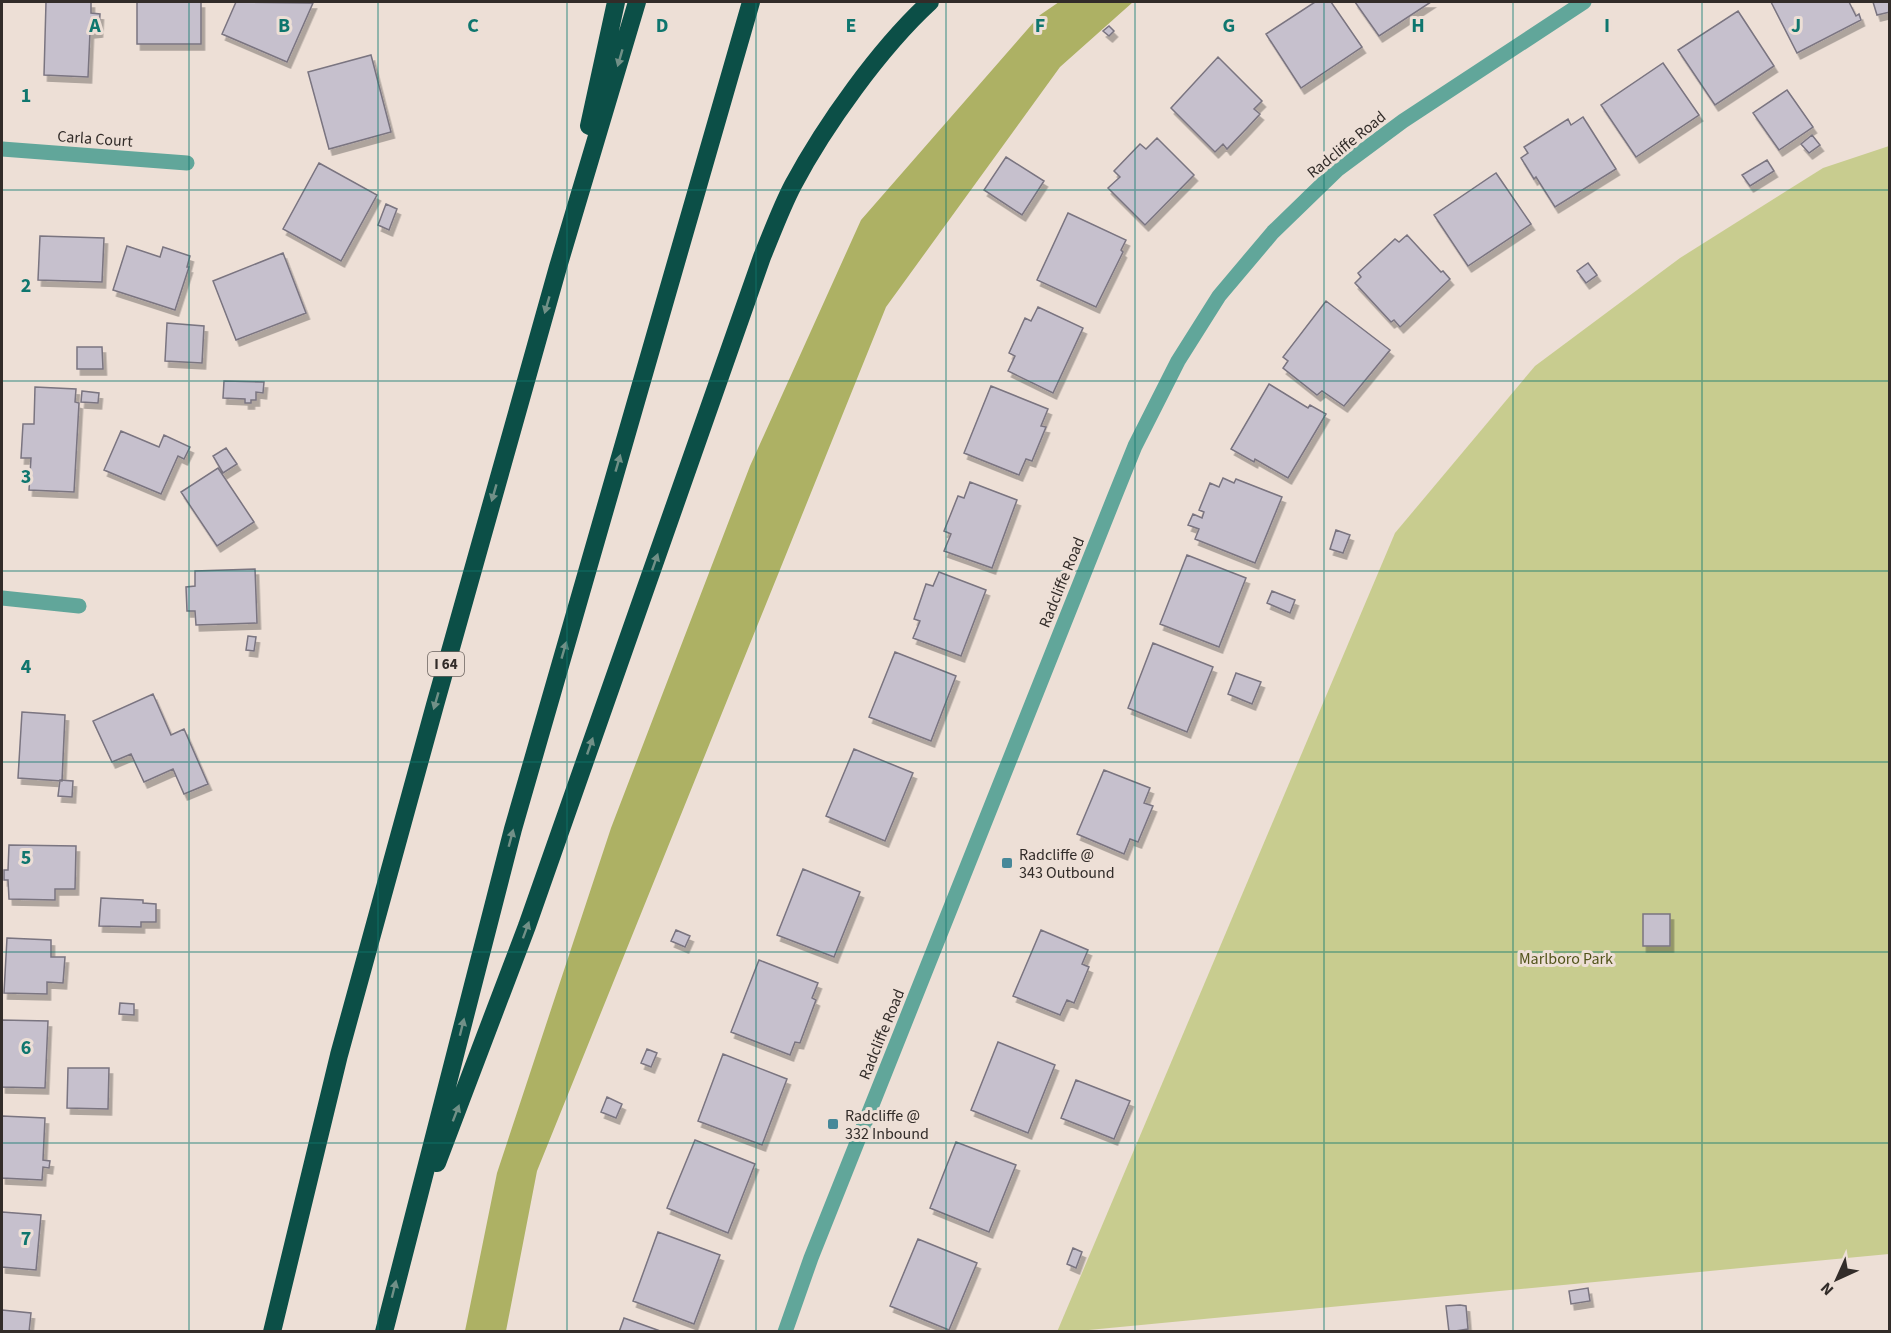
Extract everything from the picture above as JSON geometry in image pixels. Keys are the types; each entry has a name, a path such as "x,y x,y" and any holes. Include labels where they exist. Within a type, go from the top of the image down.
{"highway":[{"path":"558,267 615,2"},
{"name":"I 64","path":"272,1332 342,1043 558,267 637,2"},
{"path":"384,1332 513,829 751,2"},
{"path":"405,1246 527,926 762,257 792,186 820,141 864,76 916,14 930,2"}],"street":[{"name":"Radcliffe Road","path":"785,1332 811,1258 1135,446 1178,361 1219,296 1273,232 1337,170 1403,121 1584,2"},
{"name":"Carla Court","path":"2,149 187,164"},
{"path":"2,598 79,606"}],"green space":[{"path":"1059,2 1133,2 1060,67 886,307 537,1171 506,1331 465,1331 497,1173 611,828 750,466 861,220 1040,15"},
{"name":"Marlboro Park","path":"1889,146 1889,1254 1057,1332 1395,533 1535,366 1680,258 1823,168"}],"building":[{"path":"46,2 91,2 91,13 100,14 99,31 90,32 88,77 44,75"},
{"path":"137,2 201,2 201,44 137,44"},
{"path":"236,2 313,3 287,62 222,34"},
{"path":"1315,2 1331,2 1362,47 1301,88 1266,34"},
{"path":"1355,2 1431,2 1379,36"},
{"path":"1771,2 1849,2 1856,16 1859,14 1861,20 1797,53"},
{"path":"1873,2 1890,2 1890,12 1877,15"},
{"path":"1738,11 1774,66 1715,105 1678,50"},
{"path":"1109,26 1114,31 1109,36 1103,31"},
{"path":"371,55 391,132 329,149 308,72"},
{"path":"1218,57 1262,101 1254,109 1260,114 1227,149 1223,144 1215,152 1171,108"},
{"path":"1663,63 1699,115 1636,157 1601,105"},
{"path":"1787,90 1813,127 1779,150 1753,113"},
{"path":"1583,117 1616,169 1555,207 1521,158 1528,153 1524,147 1568,119 1571,125"},
{"path":"1812,135 1820,145 1809,153 1801,144"},
{"path":"1157,138 1194,175 1145,225 1108,188 1120,177 1114,171 1140,144 1146,149"},
{"path":"1006,157 1044,181 1022,215 984,190"},
{"path":"1767,160 1774,171 1750,186 1742,175"},
{"path":"319,163 377,195 341,261 283,229"},
{"path":"1496,173 1531,224 1468,266 1434,215"},
{"path":"386,204 397,209 389,230 378,225"},
{"path":"1068,213 1126,240 1121,250 1123,252 1096,307 1037,280"},
{"path":"1407,235 1450,279 1400,327 1394,320 1391,322 1355,283 1361,277 1358,273 1395,239 1399,242"},
{"path":"40,236 104,238 102,282 38,280"},
{"path":"127,246 160,257 163,247 190,256 187,267 189,267 175,310 113,290"},
{"path":"283,253 306,313 236,340 213,281"},
{"path":"1588,263 1597,275 1586,283 1577,271"},
{"path":"1326,301 1390,350 1344,406 1322,391 1317,395 1283,368 1288,361 1283,357"},
{"path":"1038,307 1083,328 1053,393 1008,371 1015,356 1009,353 1025,318 1031,321"},
{"path":"167,323 204,326 202,363 165,361"},
{"path":"77,347 102,347 103,369 77,369"},
{"path":"224,381 264,382 263,393 256,392 256,400 251,400 251,403 245,403 245,399 223,398"},
{"path":"1269,384 1308,408 1310,405 1326,414 1288,478 1255,459 1254,462 1231,449"},
{"path":"991,386 1048,409 1041,426 1046,427 1032,461 1026,459 1019,475 964,453"},
{"path":"35,387 76,389 75,402 79,403 74,492 29,490 31,458 21,458 23,424 34,424"},
{"path":"82,391 99,393 98,403 81,402"},
{"path":"121,431 159,447 164,435 190,447 184,459 178,456 161,494 104,470"},
{"path":"226,448 237,464 223,473 213,456"},
{"path":"218,468 254,522 217,546 181,492"},
{"path":"1223,478 1234,483 1236,479 1282,497 1255,563 1195,539 1199,529 1188,525 1193,514 1202,518 1204,512 1199,510 1210,483 1219,487"},
{"path":"970,482 1017,500 992,568 944,551 951,534 944,531 958,496 964,498"},
{"path":"1336,530 1350,535 1343,553 1330,549"},
{"path":"1187,555 1246,578 1219,647 1160,624"},
{"path":"255,569 257,623 196,625 195,611 187,611 186,587 195,586 195,571"},
{"path":"939,572 986,590 961,656 913,638 920,621 914,619 926,584 933,586"},
{"path":"1272,591 1295,600 1290,613 1267,603"},
{"path":"248,636 256,637 254,651 246,650"},
{"path":"1153,643 1213,667 1187,732 1128,708"},
{"path":"895,652 956,676 931,741 869,717"},
{"path":"1236,673 1261,682 1252,704 1228,694"},
{"path":"153,694 171,735 184,729 208,784 184,794 173,769 144,782 131,754 112,762 93,721"},
{"path":"22,712 65,715 62,781 18,778"},
{"path":"854,749 913,773 885,841 826,816"},
{"path":"1104,770 1150,788 1144,803 1153,806 1138,842 1130,839 1124,854 1077,834"},
{"path":"60,780 73,781 72,797 58,796"},
{"path":"9,845 76,846 75,889 55,889 55,900 9,899 8,880 4,880 4,870 8,870"},
{"path":"803,869 860,892 834,957 777,935"},
{"path":"101,898 143,900 143,903 156,904 156,922 141,922 141,927 99,926"},
{"path":"1643,914 1670,914 1670,946 1643,946"},
{"path":"676,930 690,936 685,947 671,941"},
{"path":"1041,930 1088,950 1082,964 1089,967 1074,1003 1067,1000 1060,1015 1013,996"},
{"path":"7,938 51,940 51,957 65,957 63,983 47,982 47,994 4,993"},
{"path":"759,960 818,983 812,998 816,1000 800,1043 795,1042 790,1055 731,1032"},
{"path":"120,1003 134,1004 134,1015 119,1014"},
{"path":"2,1020 48,1021 45,1088 2,1087"},
{"path":"998,1042 1055,1065 1028,1133 971,1110"},
{"path":"647,1049 657,1053 651,1067 641,1063"},
{"path":"723,1054 787,1079 762,1145 698,1121"},
{"path":"68,1068 109,1068 108,1109 67,1108"},
{"path":"1076,1080 1130,1101 1114,1139 1061,1118"},
{"path":"607,1097 622,1104 616,1118 601,1112"},
{"path":"2,1116 45,1118 43,1160 50,1161 49,1168 43,1167 42,1180 2,1178"},
{"path":"695,1140 755,1164 728,1233 667,1208"},
{"path":"956,1142 1016,1165 989,1232 930,1208"},
{"path":"2,1212 41,1215 36,1270 2,1267"},
{"path":"658,1232 720,1255 694,1324 633,1301"},
{"path":"918,1239 977,1263 949,1330 890,1306"},
{"path":"1073,1248 1082,1252 1076,1268 1067,1264"},
{"path":"1588,1288 1590,1301 1571,1304 1569,1291"},
{"path":"1446,1306 1466,1306 1468,1329 1449,1332"},
{"path":"2,1310 31,1313 29,1332 2,1332"},
{"path":"624,1318 663,1332 619,1332"}],"place":[{"name":"Radcliffe @ 343 Outbound","path":"1007,863"},
{"name":"Radcliffe @ 332 Inbound","path":"833,1124"}]}
